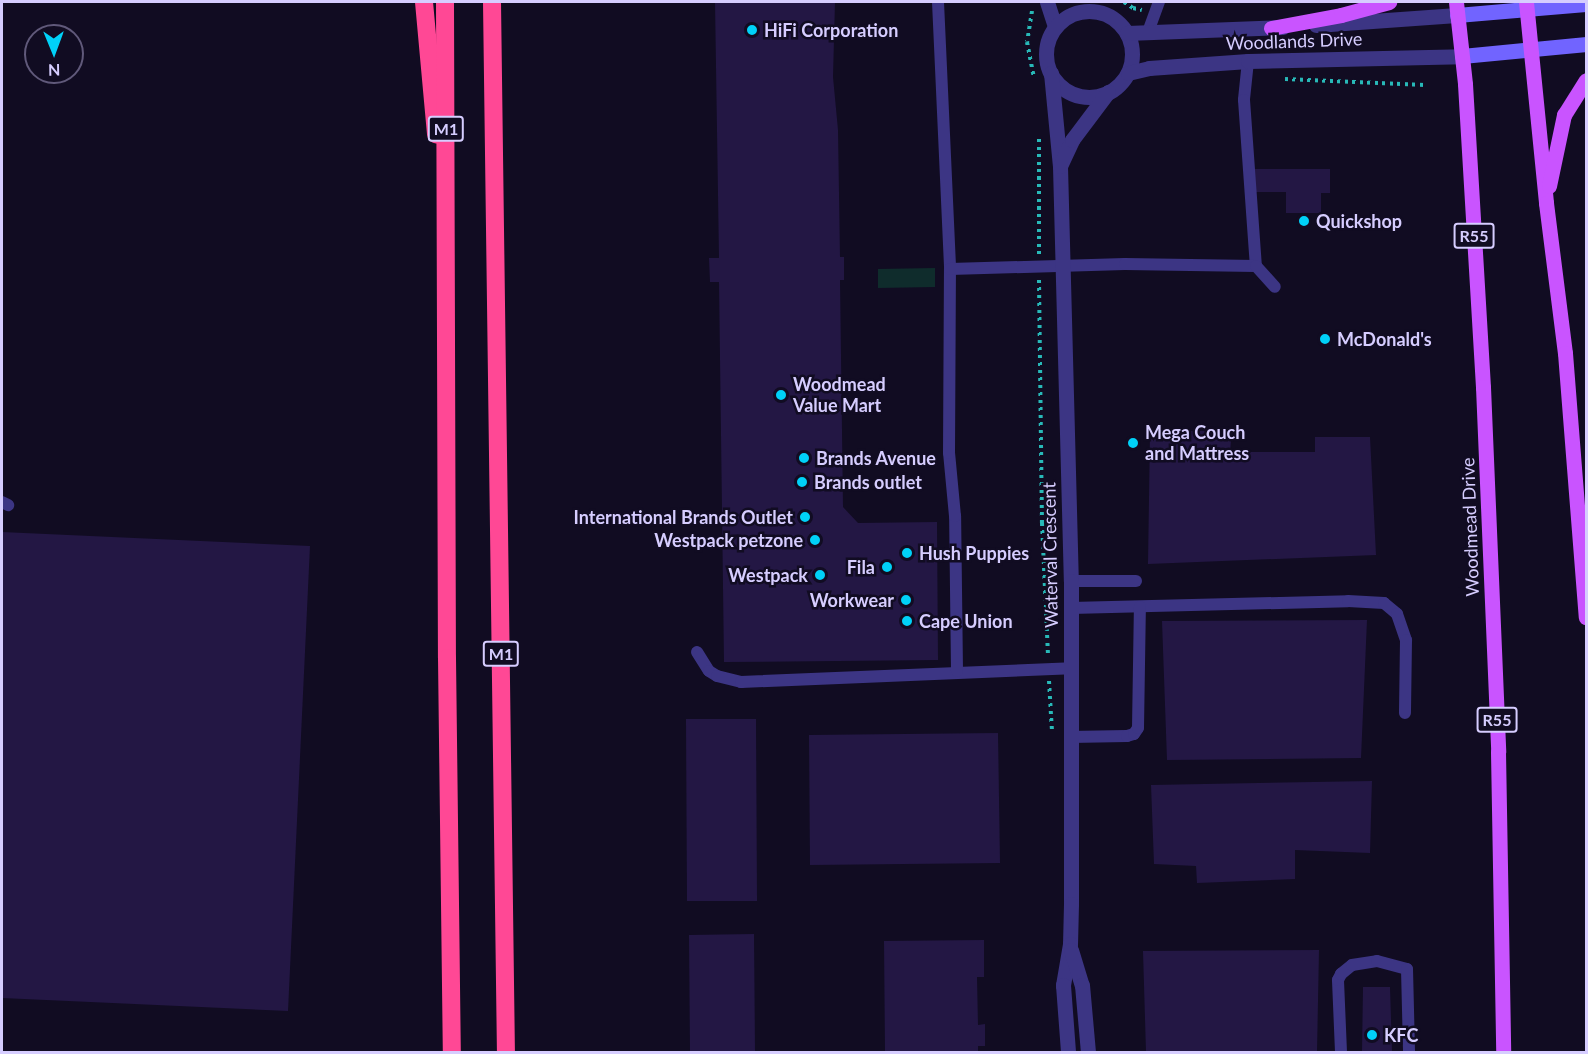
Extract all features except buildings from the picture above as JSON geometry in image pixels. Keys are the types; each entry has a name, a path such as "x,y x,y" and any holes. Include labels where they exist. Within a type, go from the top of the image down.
{"highway":[{"path":"424,2 447,256"},
{"name":"M1","path":"445,2 447,658 452,1053"},
{"name":"M1","path":"492,2 506,1053"}],"main road":[{"path":"1270,28 1341,15 1389,2"},
{"path":"1457,8 1587,3"},
{"path":"1526,5 1546,203 1565,353 1587,617"},
{"name":"Woodmead Drive","path":"1457,8 1462,57 1486,458 1498,752 1503,1053"},
{"path":"1462,57 1587,44"},
{"path":"1546,203 1564,115 1587,80"}],"street":[{"path":"1047,2 1055,26"},
{"path":"1090,6 1119,22 1132,46 1128,73 1108,92 1095,96 1080,96 1066,90 1051,73 1045,53 1048,39 1055,26 1066,17 1090,6"},
{"name":"Woodlands Drive","path":"1127,33 1270,28 1457,8"},
{"name":"Woodlands Drive","path":"1128,73 1149,68 1248,61 1462,57"},
{"name":"Waterval Crescent","path":"1051,73 1060,166 1071,581 1070,944 1064,986 1068,1053"},
{"name":"Waterval Crescent","path":"1060,166 1072,140 1108,92"},
{"name":"Waterval Crescent","path":"1070,944 1082,985 1088,1053"}],"lane":[{"path":"938,2 950,269 949,453 956,526 957,671"},
{"path":"1148,32 1159,2"},
{"path":"1248,61 1244,100 1256,266 1275,287"},
{"path":"950,269 1061,265 1256,266"},
{"path":"1071,581 1136,581"},
{"path":"1071,608 1348,601 1390,605 1397,614 1406,640 1405,712"},
{"path":"1070,736 1127,736 1134,734 1138,729 1140,607"},
{"path":"697,652 709,671 717,676 741,682 957,671 1071,668"},
{"path":"1341,1053 1338,980 1341,974 1352,965 1377,961 1407,969 1409,1053"}],"path":[{"path":"1033,2 1027,42 1036,84"},
{"path":"1284,79 1425,85"},
{"path":"1039,128 1042,523 1052,741"}],"green space":[{"path":"935,268 935,287 878,288 878,269"}],"place":[{"name":"HiFi Corporation","path":"752,30"},
{"name":"Quickshop","path":"1304,221"},
{"name":"McDonald's","path":"1325,339"},
{"name":"Woodmead Value Mart","path":"781,395"},
{"name":"Mega Couch and Mattress","path":"1133,443"},
{"name":"Brands Avenue","path":"804,458"},
{"name":"Brands outlet","path":"802,482"},
{"name":"International Brands Outlet","path":"805,517"},
{"name":"Westpack petzone","path":"815,540"},
{"name":"Hush Puppies","path":"907,553"},
{"name":"Fila","path":"887,567"},
{"name":"Westpack","path":"820,575"},
{"name":"Workwear","path":"906,600"},
{"name":"Cape Union","path":"907,621"},
{"name":"KFC","path":"1372,1035"}]}
